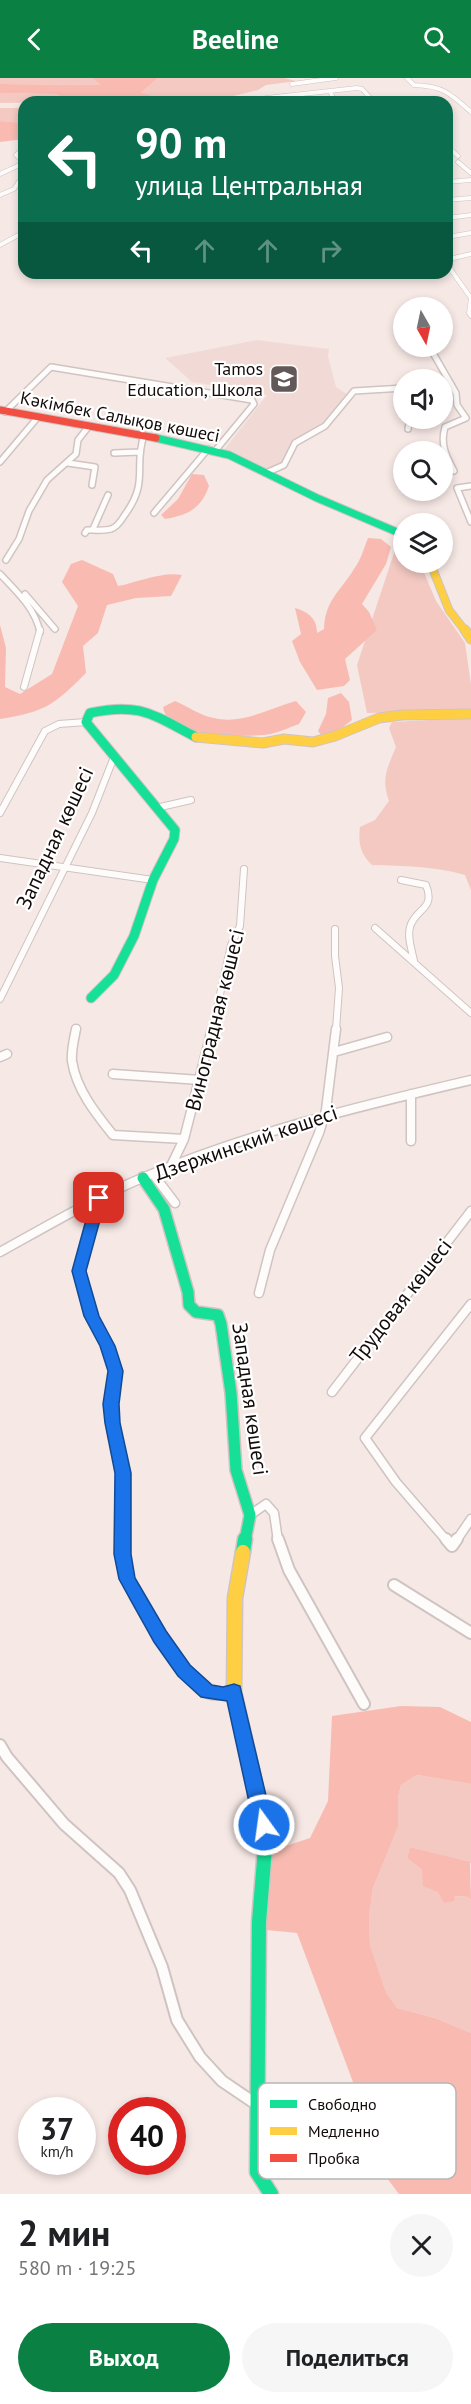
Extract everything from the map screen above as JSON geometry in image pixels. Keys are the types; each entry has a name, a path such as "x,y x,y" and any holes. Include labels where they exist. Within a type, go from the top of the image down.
{"street":[{"path":"407,78 414,85 436,86 453,96"},
{"path":"292,84 339,79"},
{"path":"288,96 344,87 360,88 368,96"},
{"path":"330,91 332,96"},
{"path":"453,96 471,112"},
{"path":"453,151 458,156"},
{"path":"458,162 471,173"},
{"path":"0,174 18,166"},
{"path":"453,182 471,180"},
{"path":"0,195 14,189 18,183"},
{"path":"453,200 471,198"},
{"path":"453,217 471,215"},
{"path":"453,236 471,233"},
{"path":"1,244 18,235"},
{"path":"453,256 471,254"},
{"path":"453,272 471,298 469,313 471,315"},
{"path":"459,280 471,279"},
{"path":"3,411 51,367 252,400 254,404 154,513"},
{"path":"453,388 457,405 469,420 445,427 442,435 443,449 454,471"},
{"path":"266,474 284,465 294,444 325,426 354,391 393,389"},
{"name":"Кәкімбек Салықов көшесі","path":"3,411 144,435 212,450 393,530"},
{"path":"0,462 38,417"},
{"path":"6,560 19,539 28,511 47,480 76,454 78,440 88,426"},
{"path":"85,533 93,529 110,530 121,523 140,487 139,452 144,435"},
{"path":"114,453 139,452"},
{"path":"68,463 95,466 92,485"},
{"path":"471,486 457,488 471,522"},
{"path":"93,529 108,495"},
{"path":"434,573 449,610 471,639"},
{"path":"0,574 28,606 40,631 24,687"},
{"path":"13,587 23,592 56,629"},
{"path":"86,722 90,713 96,710 136,707 155,713 167,723 200,739 263,743 284,739 313,741 335,736 379,718 402,715 471,714"},
{"path":"86,722 175,830 174,839 153,880 134,936 114,975 91,998"},
{"path":"0,813 45,732 50,727 59,724 86,722"},
{"name":"Западная көшесі","path":"0,999 92,813 114,757"},
{"path":"156,808 191,800"},
{"path":"0,858 153,880"},
{"name":"Виноградная көшесі","path":"171,1167 184,1139 231,945 240,926 244,870"},
{"path":"401,880 426,885 429,892 427,907 412,922 409,936 414,961"},
{"path":"375,928 471,1013"},
{"path":"259,1293 270,1250 319,1133 326,1110 334,1052 339,979 335,956 335,929"},
{"path":"76,1028 72,1060 77,1077 99,1118 114,1135 184,1139"},
{"path":"334,1052 387,1037"},
{"path":"113,1074 200,1080"},
{"name":"Дзержинский көшесі","path":"0,1252 99,1198 148,1176 264,1133 323,1115 471,1080"},
{"path":"411,1094 411,1141"},
{"path":"148,1176 176,1203"},
{"name":"Западная көшесі","path":"148,1176 164,1209 189,1292 189,1305 196,1312 218,1315 221,1324 231,1393 236,1470 250,1515 235,1598 234,1692 264,1836 259,1922 256,2104 258,2174"},
{"path":"99,1198 79,1271 92,1316 108,1346 116,1371 111,1404 112,1423 123,1473 122,1554 127,1579 160,1636 184,1670 207,1692 223,1694 234,1692"},
{"name":"Трудовая көшесі","path":"332,1392 471,1211"},
{"path":"471,1304 365,1438 396,1482 452,1546 471,1519"},
{"path":"250,1515 266,1504 274,1513 279,1542 290,1570 364,1704"},
{"path":"394,1585 471,1633"},
{"path":"0,1745 7,1757 64,1824 120,1874 130,1890 162,1967 177,2020 200,2057 222,2081 256,2104"},
{"name":"Западная көшесі","path":"261,2179 271,2194"}],"shaded area":[{"path":"0,78 92,78 102,85 0,84"},
{"path":"92,78 158,78 141,93 154,96 60,96 56,94 0,93 0,84 101,85"},
{"path":"158,78 284,78 296,81 266,85 258,90 233,96 140,94"},
{"path":"0,93 56,94 60,96 18,96 18,103 0,103"},
{"path":"0,108 18,108 18,122 0,121"},
{"path":"0,121 18,122 18,140 0,142"},
{"path":"257,340 329,349 328,356 336,387 347,394 322,425 291,443 281,465 268,470 224,450 267,395 192,382 165,358"},
{"path":"192,474 204,475 209,486 206,494 193,510 165,519 161,515 178,499"},
{"path":"368,538 381,539 391,547 386,564 362,604 369,612 377,630 345,659 350,680 344,686 317,690 300,662 292,641 301,634 295,608 311,616 317,633 324,629 330,603 356,565"},
{"path":"393,556 393,573 424,573 436,601 465,643 471,685 471,711 367,713 357,665"},
{"path":"82,560 113,574 118,586 159,576 182,575 171,596 136,598 107,605 98,633 83,646 86,673 57,700 39,710 0,719 0,625 6,648 5,687 20,694 52,674 78,606 62,582 71,564"},
{"path":"341,693 349,702 352,720 335,733 322,736 318,731 326,714 328,698"},
{"path":"175,701 204,715 225,720 246,718 296,701 306,712 299,724 274,733 245,736 210,734 178,725 168,717 163,707"},
{"path":"471,718 471,890 465,875 419,867 372,865 361,848 360,827 375,820 389,801 385,780 396,747 389,728 392,722"},
{"path":"401,1706 440,1707 471,1722 471,1784 417,1775 401,1785 398,1797 398,1827 373,1888 369,1917 370,1945 386,1992 397,2008 435,2018 471,2033 471,2194 399,2194 388,2179 456,2179 456,2083 353,2083 297,1933 266,1930 271,1851 310,1838 328,1801 332,1716"},
{"path":"417,1775 471,1784 471,1863 410,1847 407,1858 454,1896 468,1897 471,1900 471,2033 435,2018 397,2008 386,1992 370,1945 369,1917 373,1888 398,1827 398,1797 401,1785"},
{"path":"410,1847 470,1862 471,1900 468,1897 455,1896 454,1901 444,1903 438,1892 423,1886 422,1870 407,1858"}],"traffic: fast":[{"path":"156,438 229,455 317,498 393,530"},
{"path":"91,998 114,975 134,936 153,880 174,839 175,830 86,722 90,713 123,707 135,708 157,716 196,737"},
{"path":"143,1178 164,1209 188,1292 189,1305 196,1312 218,1315 221,1324 231,1393 236,1470 250,1515 243,1552"},
{"path":"252,1770 264,1825 265,1848 259,1922 258,2174"},
{"path":"261,2179 271,2194"}],"traffic: slow":[{"path":"434,573 449,610 471,639"},
{"path":"196,737 263,743 284,739 313,742 335,736 379,718 402,715 471,714"},
{"path":"243,1552 235,1598 234,1692 252,1770"}],"traffic: jam":[{"path":"0,410 156,438"}],"place":[{"name":"Tamos Education, Школа","path":"284,379"}],"route":[{"path":"99,1198 93,1227 83,1250 79,1271 92,1316 108,1346 116,1371 111,1404 112,1423 123,1473 122,1554 127,1579 160,1636 184,1670 207,1692 223,1694 234,1692 264,1825"}]}
